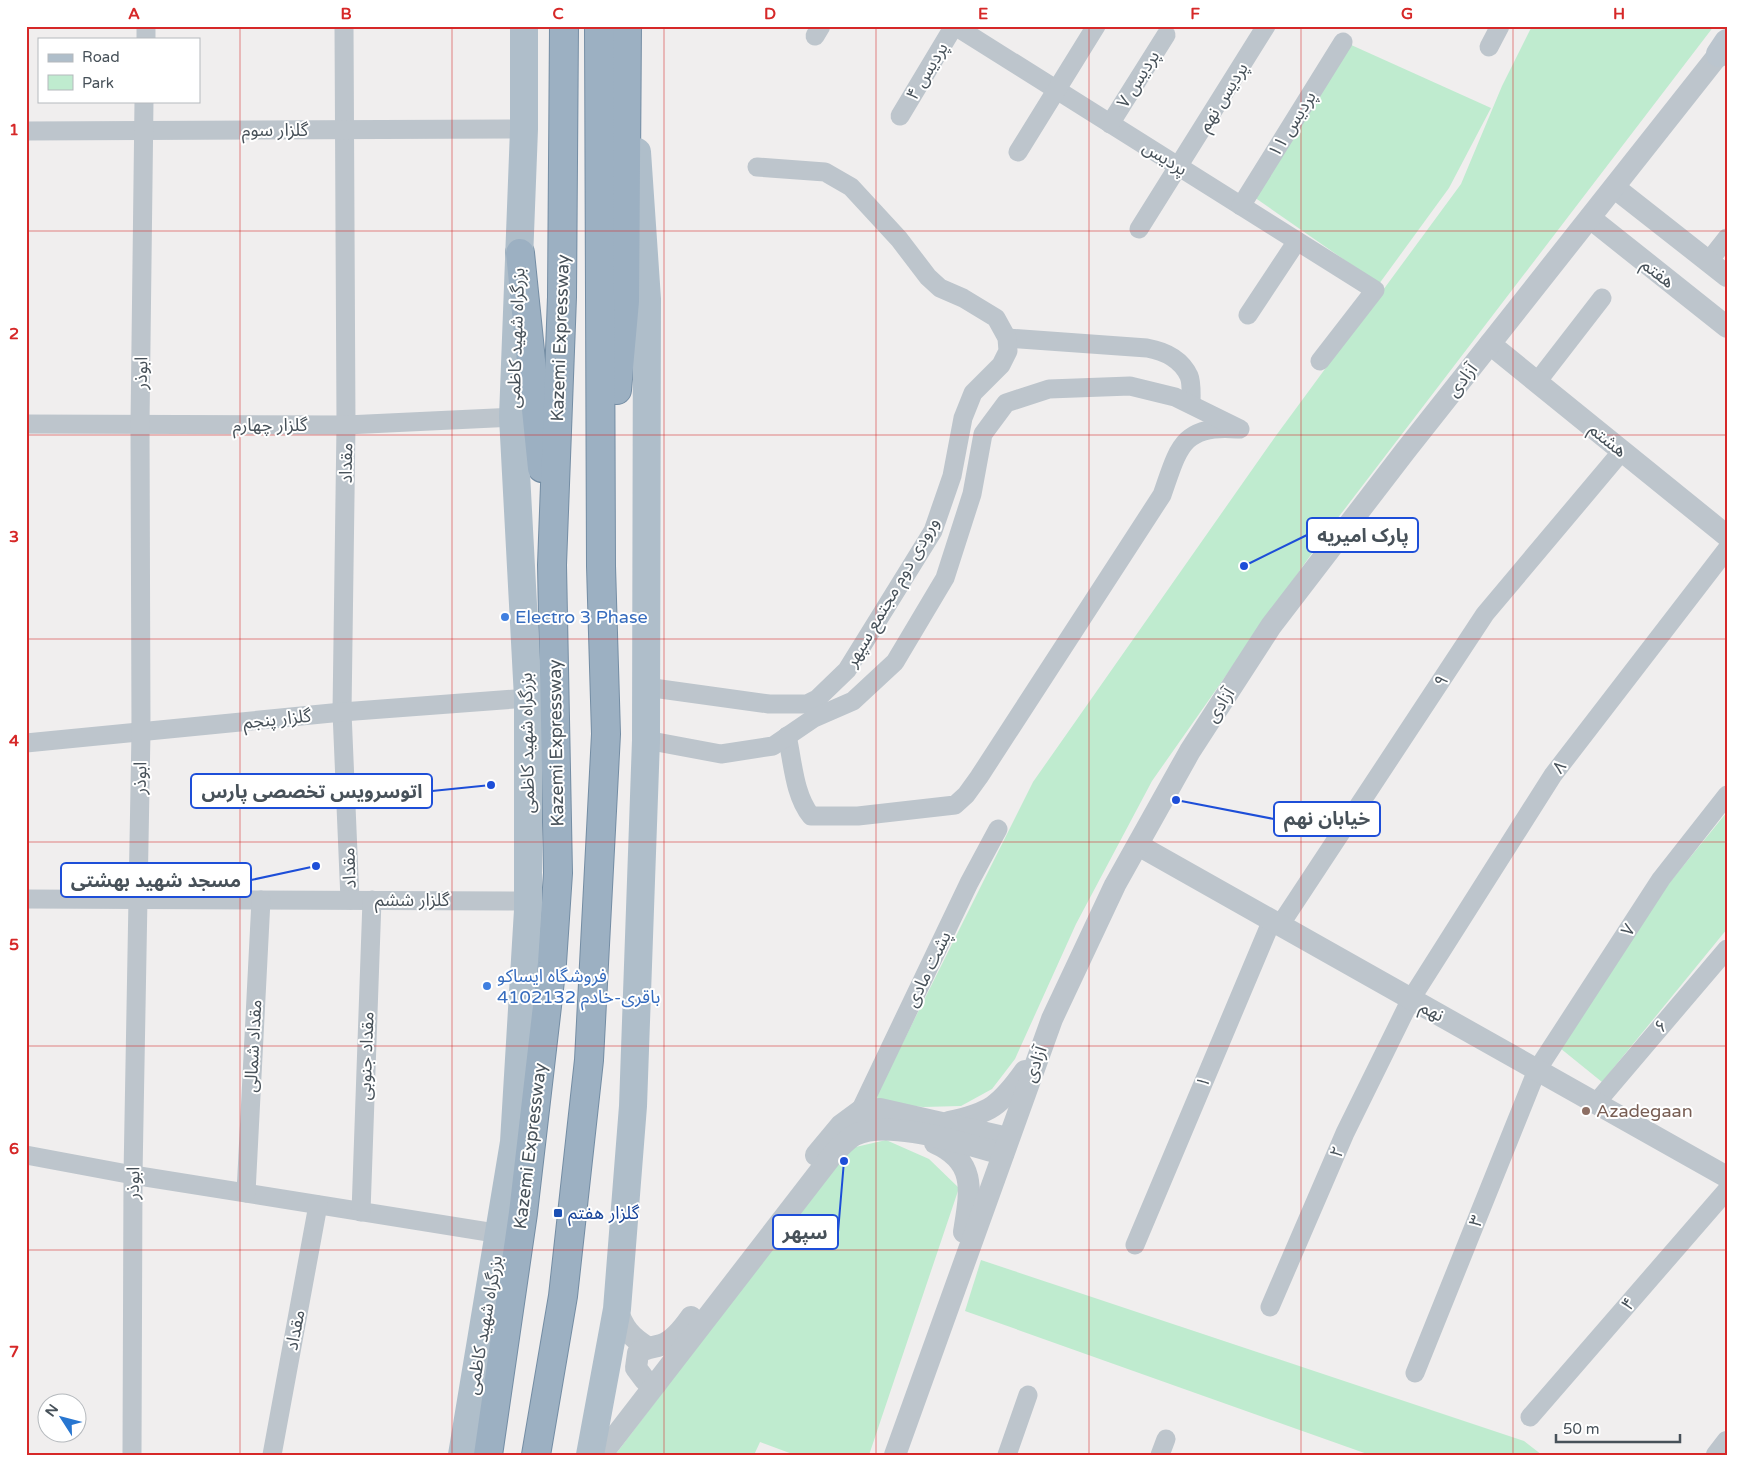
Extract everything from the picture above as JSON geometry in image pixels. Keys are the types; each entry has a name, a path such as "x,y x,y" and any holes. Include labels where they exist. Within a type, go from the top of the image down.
{"highway":[{"name":"Kazemi Expressway","path":"488,1455 523,1213 552,963 558,873 552,565 562,297 564,26"},
{"path":"536,1455 563,1296 589,1060 606,734 601,566 599,26"},
{"path":"601,566 625,302 628,26"},
{"path":"520,253 552,565"},
{"path":"516,1114 552,963"},
{"path":"555,1455 563,1296"}],"main road":[{"name":"بزرگراه شهید کاظمی","path":"462,1455 514,1142 528,901 528,698 513,417 524,129 524,26"},
{"path":"590,1455 617,1310 633,1106 646,740 647,299 628,26"}],"street":[{"name":"مقداد","path":"344,26 346,425 342,712 350,900"},
{"name":"پردیس","path":"955,26 1375,290 1320,361"},
{"name":"پردیس ۴","path":"900,116 955,26"},
{"path":"1018,152 1055,89 1096,26"},
{"name":"پردیس نهم","path":"1139,229 1266,26"},
{"path":"1488,47 1500,26"},
{"name":"پردیس ۷","path":"1110,124 1166,35"},
{"name":"پردیس ۱۱","path":"1241,206 1343,42"},
{"name":"آزادی","path":"895,1455 957,1278 1052,1019 1115,885 1190,752 1271,626 1724,47"},
{"name":"ابوذر","path":"132,1455 133,1175 141,732 140,424 144,102"},
{"name":"گلزار سوم","path":"26,131 524,129"},
{"path":"757,167 825,172 851,187 899,238 928,277 940,288 963,298 996,318 1007,338 1147,348 1162,351 1174,358 1189,377 1191,404"},
{"path":"1614,188 1727,276"},
{"name":"هفتم","path":"1590,218 1727,327"},
{"path":"1708,262 1727,238"},
{"path":"1248,314 1297,241"},
{"path":"1537,382 1602,298"},
{"name":"ورودی دوم مجتمع سپهر","path":"646,687 769,704 807,704 818,700 847,670 933,531 952,476 963,418 972,393 1001,365 1008,351 1007,338"},
{"name":"هشتم","path":"1490,344 1727,536"},
{"path":"646,740 721,754 773,746 814,718 853,701 895,662 945,578 972,494 983,434 1006,403 1049,389 1130,386 1175,397 1240,429 1214,427 1190,436 1175,458 1162,495 979,777 956,805 858,816 811,816 804,808 800,796 788,736"},
{"name":"گلزار چهارم","path":"26,424 346,425 513,417"},
{"name":"۹","path":"1276,923 1485,614 1622,451"},
{"name":"۸","path":"1411,999 1553,775 1727,549"},
{"name":"گلزار پنجم","path":"26,743 342,712 528,698"},
{"name":"۷","path":"1537,1070 1661,879 1727,795"},
{"name":"پشت مادی","path":"860,1122 969,883 998,829"},
{"name":"نهم","path":"1138,845 1727,1177"},
{"name":"گلزار ششم","path":"26,899 138,901 528,901"},
{"name":"مقداد شمالی","path":"246,1193 261,900"},
{"name":"مقداد جنوبی","path":"361,1212 372,900"},
{"name":"۱","path":"1135,1244 1276,923"},
{"name":"۶","path":"1596,1103 1727,949"},
{"name":"۲","path":"1270,1307 1345,1133 1411,999"},
{"path":"944,1124 982,1114 1008,1095 1027,1068 1052,1019"},
{"name":"۳","path":"1415,1373 1537,1070"},
{"path":"656,1384 645,1380 636,1368 638,1352 647,1347 662,1345 680,1331 821,1147 841,1125 860,1122 880,1110 944,1124 1006,1146"},
{"path":"860,1122 873,1129 904,1131 1006,1146"},
{"path":"601,1455 834,1153 854,1136 860,1122"},
{"path":"904,1131 947,1148 963,1163 970,1188 957,1278"},
{"path":"26,1155 133,1175 500,1234"},
{"name":"۴","path":"1530,1417 1727,1190"},
{"name":"مقداد","path":"272,1455 318,1205"},
{"path":"617,1310 622,1325 632,1338 647,1347"},
{"path":"1007,1455 1028,1395"},
{"path":"1716,1455 1727,1442"}],"green space":[{"path":"1532,26 1714,26 1324,536 1152,781 1076,924 1015,1059 992,1089 961,1106 923,1107 873,1102 1033,782 1275,437 1461,184 1502,86"},
{"path":"1349,44 1491,108 1449,188 1379,284 1251,195"},
{"path":"1727,812 1727,929 1602,1082 1560,1048 1666,887"},
{"path":"886,1140 929,1159 959,1188 869,1455 795,1455 760,1442 754,1455 615,1455 847,1149"},
{"path":"981,1260 1524,1441 1542,1455 1370,1455 965,1311"}],"place":[{"name":"پارک امیریه","path":"1244,566"},
{"name":"Electro 3 Phase","path":"505,617"},
{"name":"اتوسرویس تخصصی پارس","path":"491,785"},
{"name":"خیابان نهم","path":"1176,800"},
{"name":"مسجد شهید بهشتی","path":"316,866"},
{"name":"فروشگاه ایساکو باقری-خادم 4102132","path":"487,986"},
{"name":"Azadegaan","path":"1586,1111"},
{"name":"سپهر","path":"844,1161"},
{"name":"گلزار هفتم","path":"558,1213"}]}
